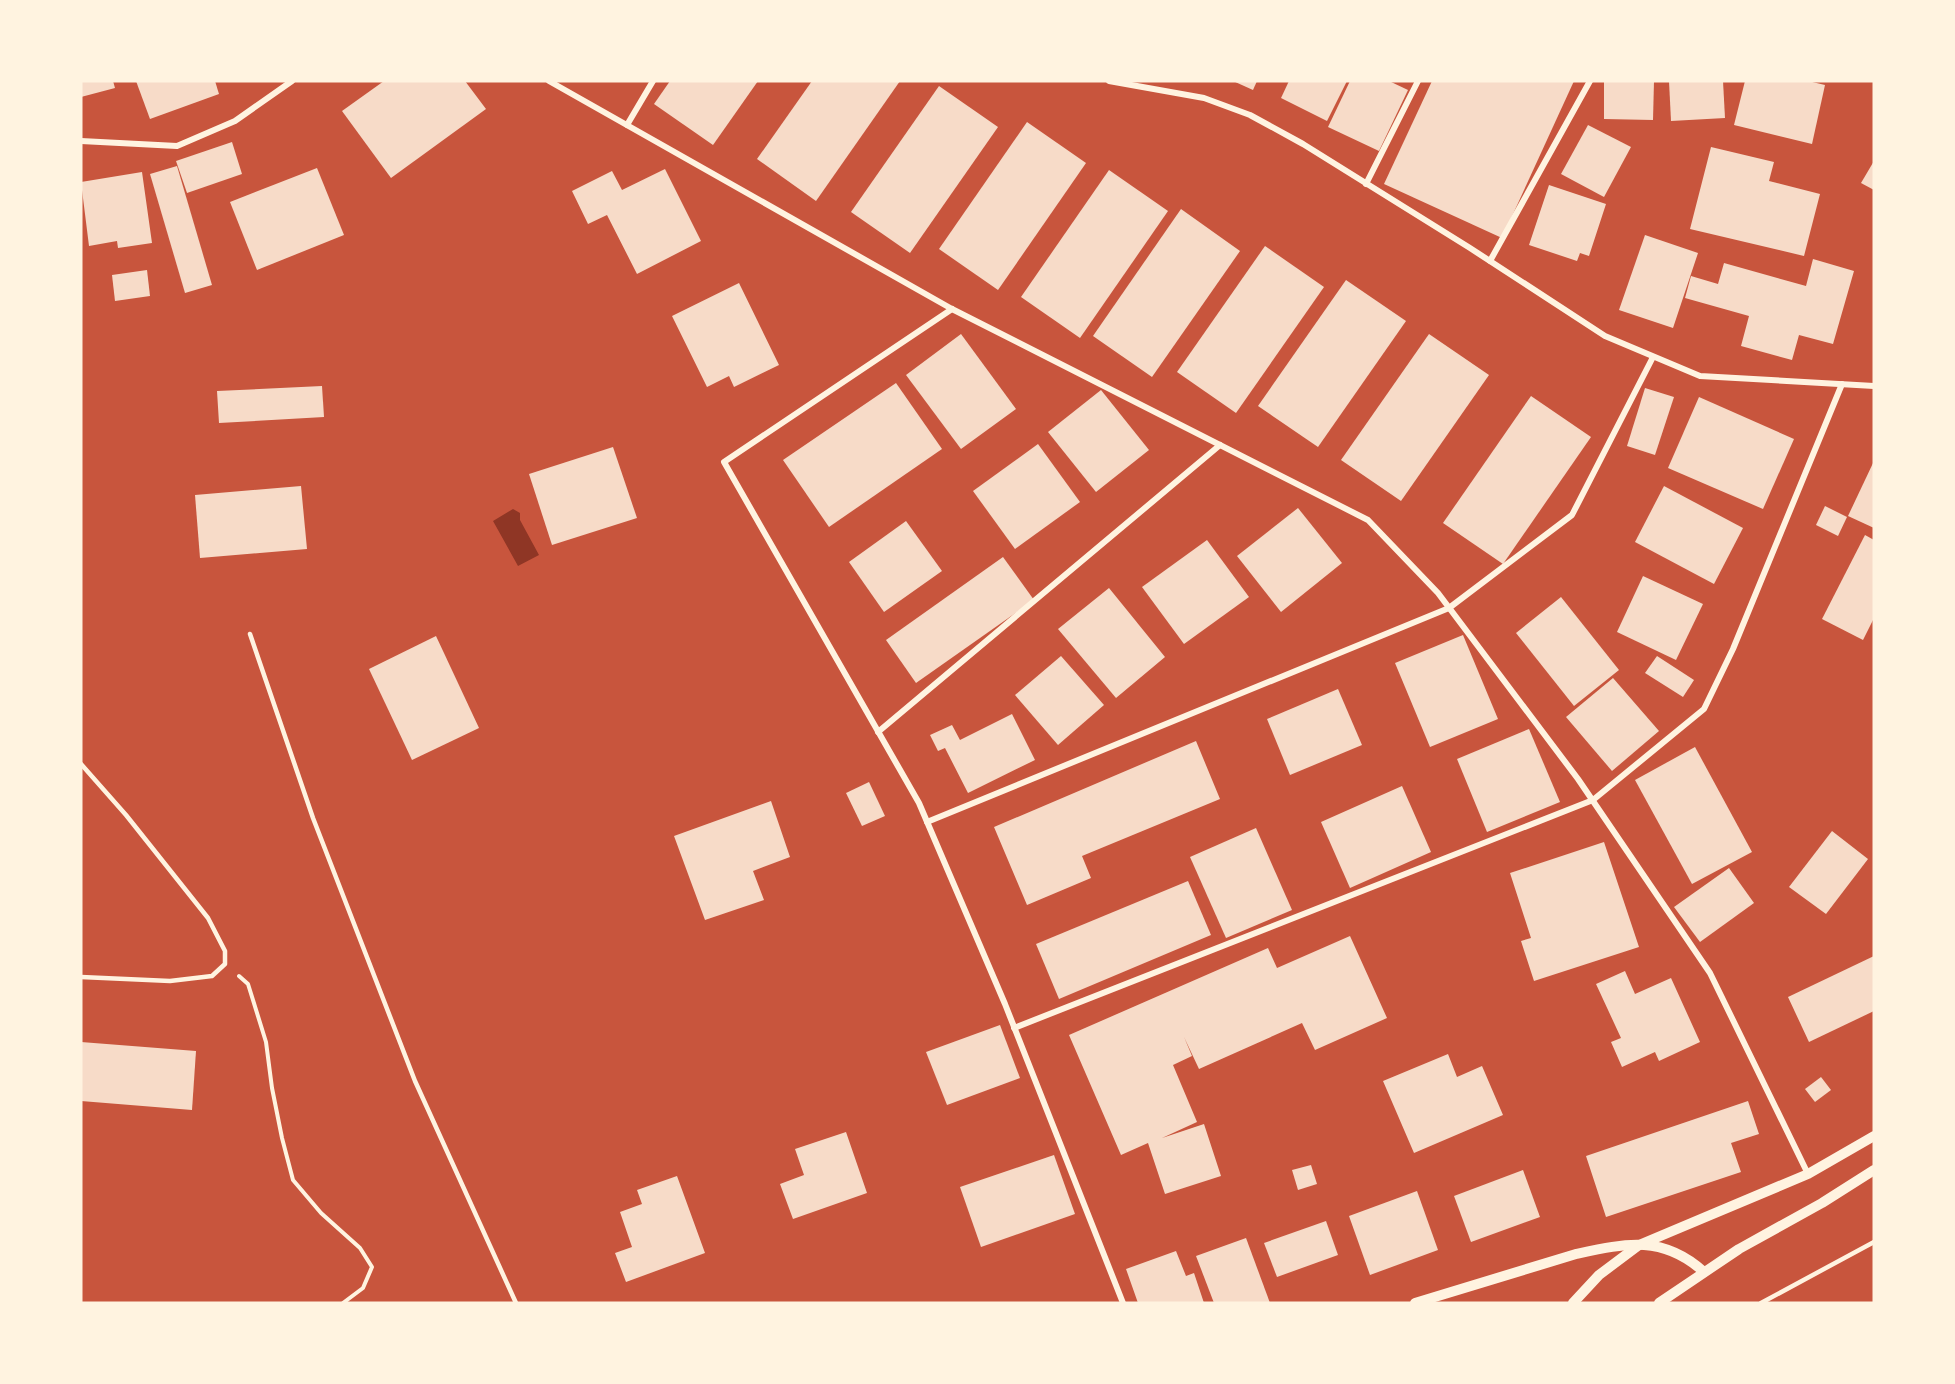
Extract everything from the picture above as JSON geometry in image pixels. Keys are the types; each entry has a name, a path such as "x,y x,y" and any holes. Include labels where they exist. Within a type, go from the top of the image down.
{"street":[{"path":"81,141 177,146 235,121 292,81"},
{"path":"549,81 952,309 1368,520 1438,593 1593,800 1710,973 1808,1174"},
{"path":"627,125 654,81"},
{"path":"1109,81 1204,98 1250,116 1303,144 1605,336 1700,376 1874,386"},
{"path":"1366,184 1418,81"},
{"path":"1490,261 1590,81"},
{"path":"952,309 724,462 919,803 1014,1028 1123,1303"},
{"path":"927,822 1449,608 1572,515 1653,357"},
{"path":"1014,1028 1593,800 1704,709 1733,649 1842,384"},
{"path":"878,732 1220,445"},
{"path":"1566,1303 1574,1303 1599,1275 1639,1245 1808,1174 1874,1136"},
{"path":"1661,1302 1738,1249 1822,1203 1874,1170"},
{"path":"1415,1303 1576,1254 1603,1248 1657,1246 1675,1251 1691,1260 1704,1272"}],"lane":[{"path":"250,634 313,818 415,1081 516,1303"},
{"path":"81,764 126,815 208,918 225,951 225,963 212,976 170,981 81,977"},
{"path":"1761,1303 1874,1242"}],"path":[{"path":"225,963 248,984 266,1042 272,1088 293,1180 321,1213 360,1248 372,1267 363,1288 343,1303"}],"shaded area":[{"path":"513,509 520,513 520,520 539,555 518,566 493,521"}],"building":[{"path":"81,81 113,81 115,88 81,97"},
{"path":"136,81 215,81 219,94 150,119"},
{"path":"384,81 465,81 486,109 391,178 342,111"},
{"path":"670,81 758,81 713,145 654,104"},
{"path":"812,81 900,81 816,201 757,159"},
{"path":"1233,81 1257,81 1253,90"},
{"path":"1289,81 1347,81 1327,121 1281,98"},
{"path":"1350,81 1389,81 1408,90 1379,151 1328,127"},
{"path":"1432,81 1574,81 1502,238 1384,184"},
{"path":"1604,81 1654,81 1653,120 1604,119"},
{"path":"1669,81 1723,81 1725,118 1671,121"},
{"path":"1745,81 1808,81 1825,85 1812,144 1734,125"},
{"path":"939,86 998,127 910,253 851,212"},
{"path":"1027,122 1086,163 998,290 939,249"},
{"path":"1588,125 1631,147 1604,197 1561,174"},
{"path":"232,142 242,174 187,193 176,161"},
{"path":"1711,147 1774,162 1769,181 1820,194 1804,256 1690,229"},
{"path":"1874,161 1874,190 1861,183"},
{"path":"177,166 212,285 185,293 150,174"},
{"path":"317,168 344,235 257,270 230,202"},
{"path":"665,169 701,241 637,274 607,215 588,224 572,191 612,171 622,190"},
{"path":"1109,170 1168,211 1080,338 1021,297"},
{"path":"142,172 152,243 118,248 117,241 89,246 81,182"},
{"path":"1549,185 1606,204 1589,256 1580,253 1577,261 1529,245"},
{"path":"1181,209 1240,251 1152,377 1093,336"},
{"path":"1645,235 1698,253 1673,328 1619,310"},
{"path":"1265,246 1324,287 1236,413 1177,372"},
{"path":"1813,259 1854,271 1833,344 1799,335 1792,360 1741,346 1749,316 1685,298 1691,276 1718,284 1724,263 1806,286"},
{"path":"147,270 150,296 115,301 112,275"},
{"path":"1346,280 1406,321 1318,447 1258,406"},
{"path":"739,283 779,365 734,387 729,376 707,387 672,316"},
{"path":"961,334 1016,409 961,449 906,375"},
{"path":"1429,334 1489,375 1401,501 1341,460"},
{"path":"896,383 942,449 829,527 783,460"},
{"path":"322,386 324,417 219,423 217,391"},
{"path":"1645,388 1674,397 1655,455 1627,446"},
{"path":"1101,390 1149,450 1096,492 1048,432"},
{"path":"1531,396 1591,437 1503,564 1443,523"},
{"path":"1699,397 1794,439 1763,509 1668,468"},
{"path":"1038,444 1080,502 1015,549 973,491"},
{"path":"613,447 637,518 552,545 529,474"},
{"path":"1874,461 1874,528 1848,516"},
{"path":"301,486 307,549 200,558 195,495"},
{"path":"1664,486 1743,528 1714,584 1635,542"},
{"path":"1825,506 1847,517 1838,536 1816,525"},
{"path":"1298,508 1342,563 1281,612 1237,556"},
{"path":"906,521 942,571 884,612 849,562"},
{"path":"1865,535 1874,540 1874,618 1863,640 1822,619"},
{"path":"1207,540 1249,597 1184,644 1142,587"},
{"path":"1003,557 1034,600 916,683 886,640"},
{"path":"1643,576 1703,604 1676,660 1617,632"},
{"path":"1109,588 1165,657 1116,698 1058,629"},
{"path":"1561,597 1619,670 1574,706 1516,633"},
{"path":"1463,635 1498,719 1430,747 1395,663"},
{"path":"436,636 479,728 412,760 369,669"},
{"path":"1061,656 1104,705 1058,745 1015,695"},
{"path":"1657,656 1694,680 1683,697 1645,673"},
{"path":"1613,678 1659,731 1612,771 1566,717"},
{"path":"1338,689 1362,745 1290,775 1267,719"},
{"path":"1012,714 1035,760 968,793 945,748 938,751 930,735 952,725 960,740"},
{"path":"1529,729 1560,802 1487,832 1457,759"},
{"path":"1196,741 1220,799 1082,856 1091,878 1027,905 994,827"},
{"path":"1695,747 1752,852 1692,884 1635,780"},
{"path":"869,782 885,816 862,826 846,793"},
{"path":"1402,786 1431,852 1350,888 1321,822"},
{"path":"771,801 790,857 753,871 764,900 705,920 674,836"},
{"path":"1256,828 1292,910 1226,938 1190,857"},
{"path":"1832,831 1868,859 1826,914 1789,887"},
{"path":"1604,842 1639,947 1534,981 1521,941 1531,938 1510,873"},
{"path":"1729,868 1754,903 1700,942 1674,907"},
{"path":"1188,881 1211,935 1059,999 1036,944"},
{"path":"1350,936 1387,1018 1315,1050 1302,1023 1199,1069 1184,1037 1192,1056 1173,1065 1197,1122 1162,1138 1204,1124 1221,1176 1165,1194 1148,1143 1121,1155 1069,1035 1268,948 1277,968"},
{"path":"1874,956 1874,1011 1809,1042 1788,997"},
{"path":"1625,971 1635,994 1671,978 1700,1042 1659,1061 1655,1052 1622,1067 1611,1042 1621,1038 1596,984"},
{"path":"1000,1025 1020,1078 947,1105 926,1052"},
{"path":"81,1042 196,1051 192,1110 81,1101"},
{"path":"1448,1054 1457,1077 1482,1066 1503,1115 1414,1153 1383,1081"},
{"path":"1821,1077 1831,1090 1815,1102 1805,1089"},
{"path":"1748,1101 1759,1134 1731,1143 1741,1172 1606,1217 1586,1156"},
{"path":"846,1132 867,1193 793,1219 780,1184 804,1175 795,1149"},
{"path":"1054,1155 1075,1214 981,1247 960,1187"},
{"path":"1311,1165 1317,1184 1298,1190 1292,1170"},
{"path":"1523,1170 1540,1217 1471,1242 1454,1196"},
{"path":"677,1176 705,1253 626,1282 615,1253 632,1247 620,1212 642,1204 637,1190"},
{"path":"1417,1191 1438,1250 1370,1275 1349,1216"},
{"path":"1326,1221 1338,1255 1277,1277 1264,1243"},
{"path":"1246,1238 1270,1303 1214,1303 1196,1256"},
{"path":"1176,1251 1186,1276 1194,1273 1204,1303 1138,1303 1126,1269"}]}
